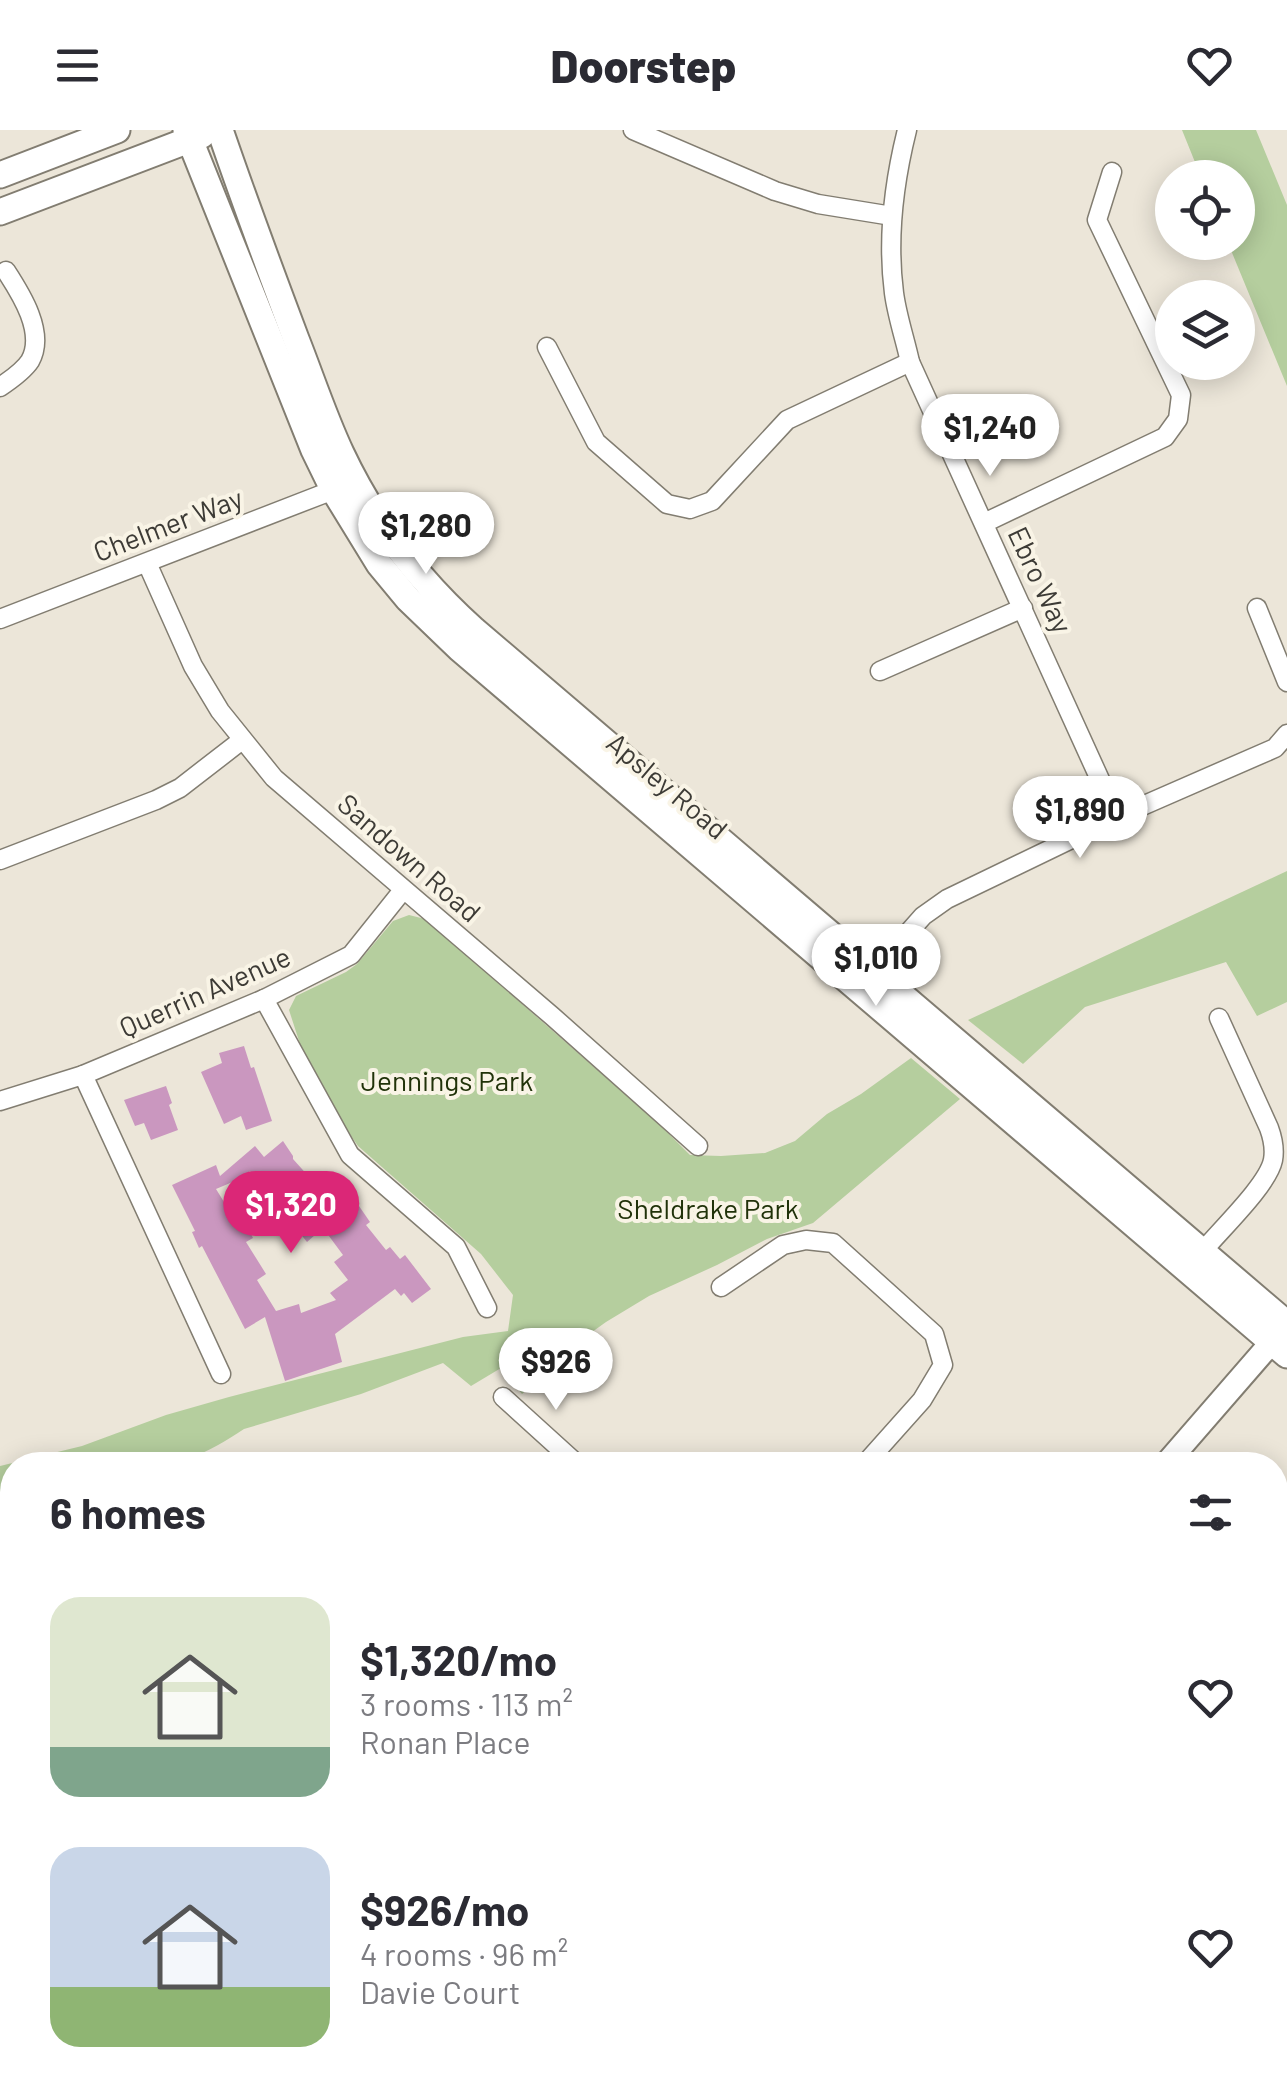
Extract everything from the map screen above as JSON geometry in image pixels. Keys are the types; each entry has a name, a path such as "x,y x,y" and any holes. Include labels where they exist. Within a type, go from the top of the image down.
{"main road":[{"path":"0,174 117,130"},
{"path":"0,212 188,135 218,130"},
{"name":"Apsley Road","path":"218,130 339,449 343,484"},
{"name":"Apsley Road","path":"188,135 314,450 449,608 866,980 1283,1336"},
{"name":"Apsley Road","path":"866,980 1203,1251 1283,1336"}],"street":[{"path":"633,130 775,191 818,204 892,216"},
{"name":"Ebro Way","path":"907,130 892,216 894,292 910,362 1116,817"},
{"path":"984,523 1165,437 1178,420 1181,395 1097,220 1112,172"},
{"path":"0,387 31,360 35,332 25,301 6,272"},
{"path":"547,347 596,442 667,504 690,509 712,501 787,420 910,362"},
{"name":"Chelmer Way","path":"0,619 343,484"},
{"name":"Sandown Road","path":"146,563 193,666 220,712 274,778 698,1146"},
{"path":"880,671 1023,608"},
{"path":"1257,608 1287,682"},
{"path":"866,980 934,906 1116,817 1275,748 1287,734"},
{"path":"0,860 156,800 180,788 242,740"},
{"name":"Querrin Avenue","path":"0,1101 84,1075 264,999 351,955 404,890"},
{"path":"264,999 350,1155 456,1247 487,1308"},
{"path":"1203,1251 1259,1185 1273,1160 1269,1128 1219,1018"},
{"path":"84,1075 221,1374"},
{"path":"721,1287 783,1245 806,1240 833,1243 934,1334 944,1365 922,1400 876,1452"},
{"path":"1177,1452 1283,1336"},
{"path":"502,1397 563,1452"}],"green space":[{"path":"1182,130 1256,130 1287,205 1287,386 1255,308 1255,280 1243,280 1235,260 1255,260 1255,160 1194,160"},
{"path":"1287,871 1287,1002 1257,1016 1226,962 1085,1007 1023,1064 968,1020"},
{"path":"409,915 425,919 690,1155 765,1153 795,1141 827,1114 911,1058 960,1099 813,1223 767,1239 649,1296 574,1345 522,1394 501,1368 471,1386 443,1363 361,1394 244,1429 204,1452 57,1452 229,1397 463,1337 508,1331 513,1295 481,1254 358,1146 333,1110 300,1044 289,1010 296,996 357,964 393,921"}],"building":[{"path":"244,1046 272,1121 246,1130 241,1116 224,1124 201,1072 222,1063 219,1053"},
{"path":"166,1086 178,1130 151,1140 144,1123 135,1126 124,1100"},
{"path":"283,1141 341,1220 359,1206 370,1222 366,1225 386,1250 390,1247 400,1259 405,1255 431,1289 412,1303 395,1289 335,1334 342,1362 285,1381 265,1317 245,1329 202,1246 199,1248 192,1232 195,1231 172,1185 216,1165 220,1176 255,1146 264,1157","holes":["250,1171 259,1181 263,1179 273,1191 283,1183 301,1205 287,1217 307,1242 323,1228 343,1255 334,1262 348,1280 330,1293 336,1300 301,1313 299,1304 276,1311 257,1280 266,1274 246,1242 253,1238 240,1211 232,1215 216,1189"]}],"park label":[{"name":"Jennings Park","path":"447,1081"},
{"name":"Sheldrake Park","path":"708,1209"}]}
